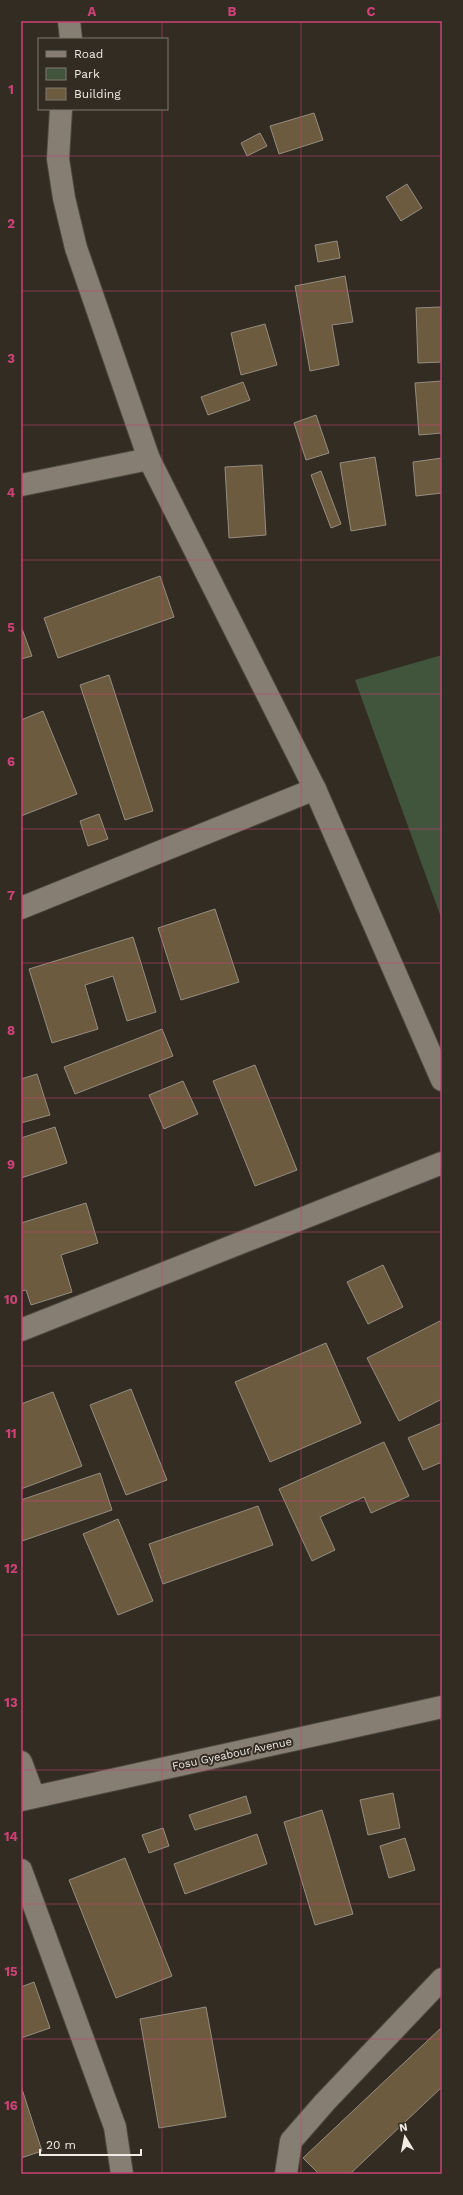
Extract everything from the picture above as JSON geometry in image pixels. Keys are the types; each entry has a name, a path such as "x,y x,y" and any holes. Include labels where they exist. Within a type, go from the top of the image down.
{"street":[{"path":"68,21 71,38"},
{"path":"61,110 58,159 64,198 76,248 150,460 315,789 442,1080"},
{"path":"21,485 150,460"},
{"path":"21,908 315,789"},
{"path":"21,1330 442,1163"},
{"name":"Fosu Gyeabour Avenue","path":"28,1798 442,1707"},
{"path":"21,1762 28,1798"},
{"path":"21,1870 115,2127 122,2174"},
{"path":"286,2174 291,2141 325,2102 442,1979"}],"green space":[{"path":"442,655 442,920 355,680"}],"building":[{"path":"314,113 323,140 279,154 270,126"},
{"path":"260,133 267,146 247,156 241,143"},
{"path":"407,184 422,208 401,221 386,197"},
{"path":"337,241 340,258 318,262 315,245"},
{"path":"345,276 353,322 332,325 339,365 310,371 295,286"},
{"path":"441,307 442,362 418,363 416,308"},
{"path":"265,324 277,365 241,375 231,333"},
{"path":"442,381 442,433 419,435 415,383"},
{"path":"243,382 250,400 208,415 201,397"},
{"path":"316,415 329,453 306,460 294,423"},
{"path":"375,457 386,525 351,531 340,463"},
{"path":"442,458 442,493 416,496 413,462"},
{"path":"262,465 266,535 229,538 225,467"},
{"path":"321,471 341,524 331,528 311,475"},
{"path":"160,576 174,617 58,658 44,618"},
{"path":"21,626 32,656 21,659"},
{"path":"109,675 153,811 125,820 80,685"},
{"path":"43,711 77,794 21,816 21,720"},
{"path":"99,814 108,839 88,846 80,821"},
{"path":"215,909 239,982 181,1000 158,928"},
{"path":"133,937 156,1012 127,1021 113,976 85,985 98,1029 52,1043 29,969"},
{"path":"162,1029 173,1056 75,1094 64,1067"},
{"path":"255,1065 297,1170 255,1186 213,1081"},
{"path":"37,1074 50,1115 21,1123 21,1079"},
{"path":"183,1081 198,1114 164,1129 149,1095"},
{"path":"55,1127 67,1163 21,1178 21,1138"},
{"path":"86,1203 98,1243 61,1255 72,1292 31,1305 26,1290 21,1291 21,1223"},
{"path":"383,1265 403,1307 368,1324 347,1282"},
{"path":"440,1321 442,1326 442,1399 399,1421 367,1358"},
{"path":"326,1343 361,1423 270,1462 235,1382"},
{"path":"131,1389 167,1480 126,1495 90,1405"},
{"path":"53,1392 82,1466 21,1489 21,1404"},
{"path":"442,1423 442,1462 423,1470 408,1438"},
{"path":"384,1442 409,1496 371,1513 364,1497 320,1517 335,1550 312,1561 279,1489"},
{"path":"100,1473 112,1510 22,1541 21,1500"},
{"path":"258,1506 273,1545 163,1584 149,1544"},
{"path":"118,1519 153,1601 118,1615 83,1534"},
{"path":"393,1793 400,1828 368,1835 360,1800"},
{"path":"246,1796 251,1813 195,1830 189,1815"},
{"path":"322,1810 353,1914 315,1925 284,1822"},
{"path":"163,1828 169,1846 149,1853 142,1835"},
{"path":"257,1834 267,1864 185,1894 174,1864"},
{"path":"405,1838 415,1870 389,1878 380,1846"},
{"path":"125,1858 172,1976 116,1998 69,1880"},
{"path":"34,1982 50,2028 21,2038 21,1987"},
{"path":"206,2007 226,2117 159,2128 140,2019"},
{"path":"442,2027 442,2087 350,2174 319,2174 303,2158"},
{"path":"21,2086 42,2151 21,2158"}]}
